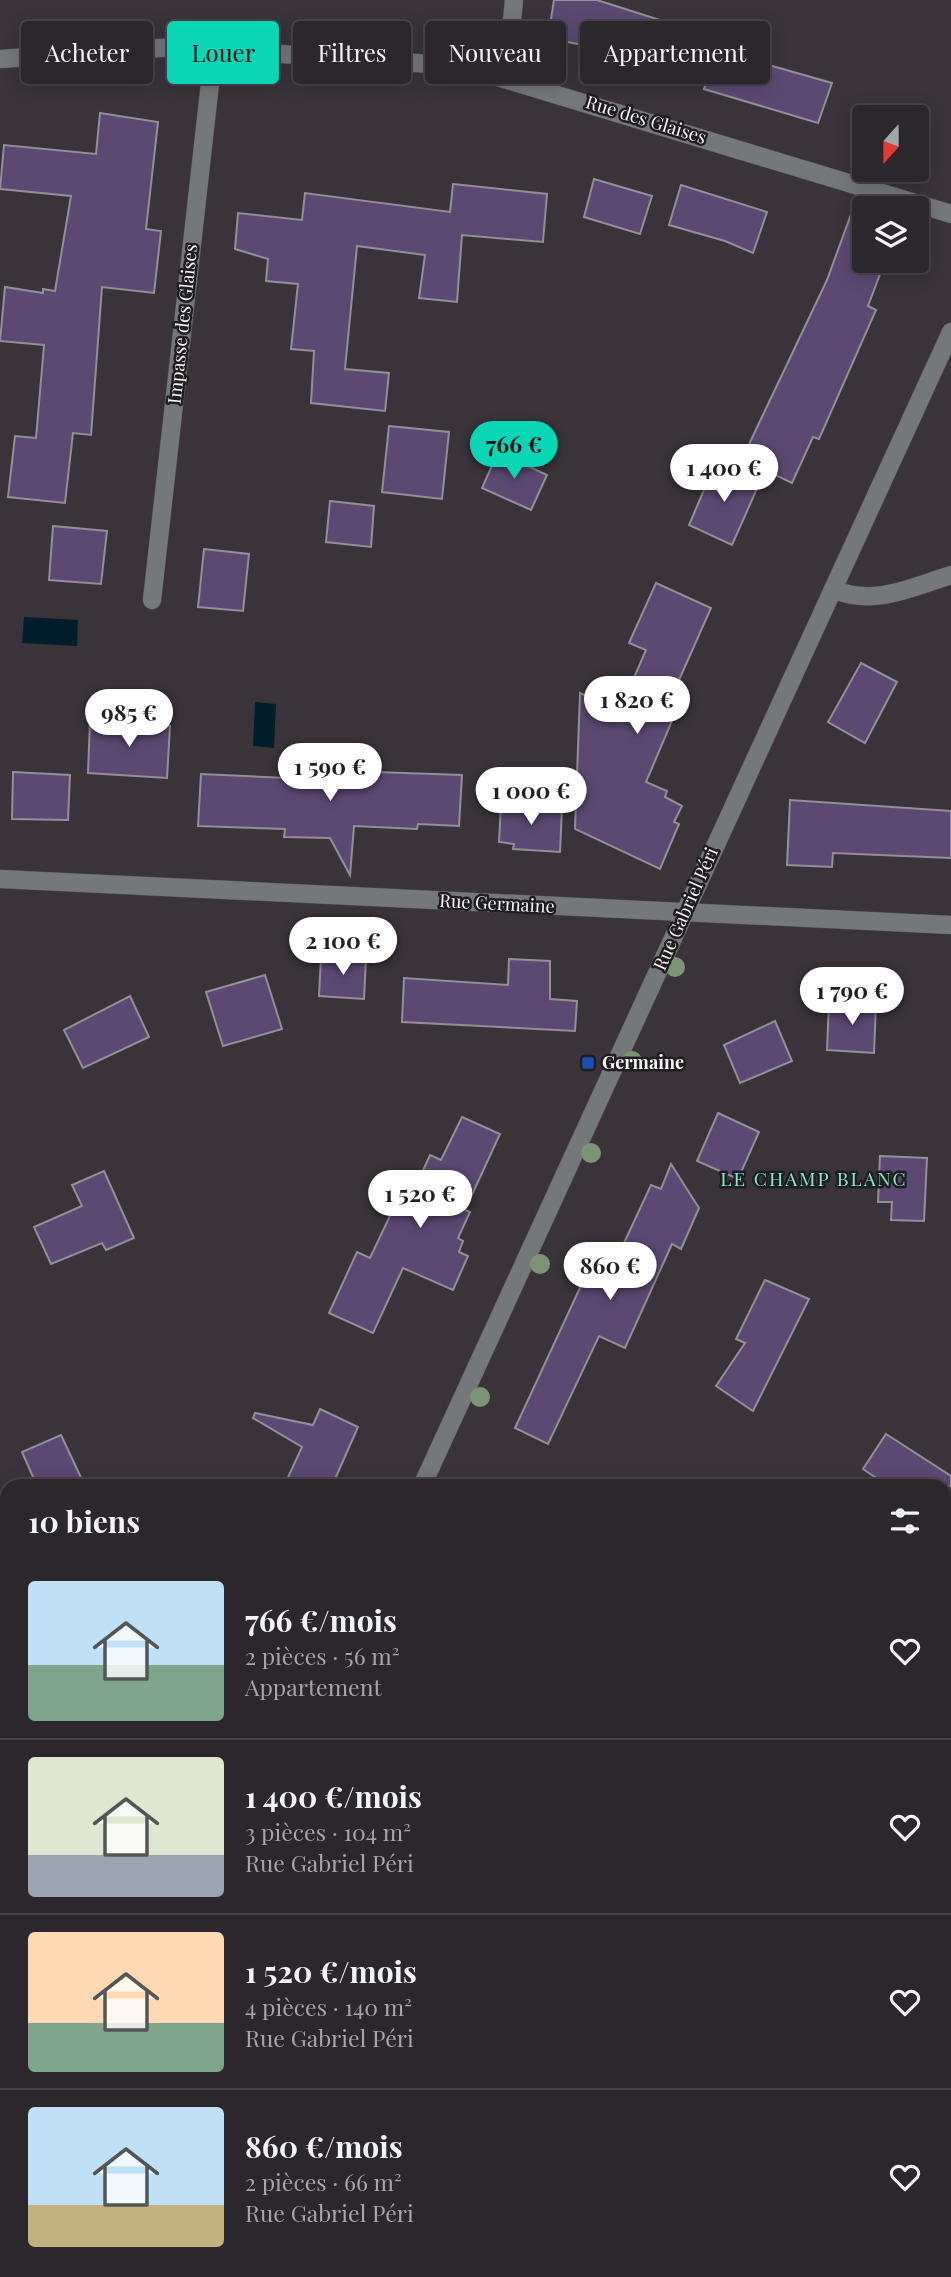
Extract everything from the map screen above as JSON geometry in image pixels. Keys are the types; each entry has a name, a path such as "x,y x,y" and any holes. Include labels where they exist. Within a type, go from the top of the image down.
{"street":[{"path":"512,21 514,0"},
{"name":"Rue des Glaises","path":"0,59 167,48"},
{"name":"Rue des Glaises","path":"279,53 425,63"},
{"name":"Impasse des Glaises","path":"152,600 210,84"},
{"name":"Rue des Glaises","path":"529,84 951,214"},
{"name":"Rue Gabriel Péri","path":"425,1479 951,332"},
{"path":"833,589 863,597 881,597 951,575"},
{"name":"Rue Germaine","path":"0,879 951,925"}],"water":[{"path":"24,617 78,620 77,646 22,643"},
{"path":"255,702 276,704 274,748 253,746"}],"building":[{"path":"554,0 597,0 663,21 580,21 580,45 566,42 566,21 551,21"},
{"path":"770,65 832,83 818,123 704,89 706,84 770,84"},
{"path":"100,113 158,122 146,229 161,231 154,293 102,287 91,435 73,433 65,503 8,497 15,436 36,438 44,345 0,341 5,287 43,293 43,289 55,291 71,196 0,189 4,145 96,154"},
{"path":"594,179 652,196 640,234 584,217"},
{"path":"453,184 547,194 543,242 462,235 457,302 419,298 425,255 357,246 345,369 389,373 385,411 311,403 314,351 291,349 298,284 266,281 268,259 235,249 238,213 302,220 305,193 450,212"},
{"path":"681,185 767,212 753,253 725,241 669,225"},
{"path":"852,212 852,273 880,273 868,306 876,310 819,439 813,437 792,483 742,459 827,280"},
{"path":"389,426 449,432 442,499 382,492"},
{"path":"498,452 547,475 531,510 482,488"},
{"path":"715,464 759,484 732,545 689,525"},
{"path":"330,501 374,506 371,547 326,542"},
{"path":"53,526 107,531 101,584 49,580"},
{"path":"204,549 249,554 243,611 198,607"},
{"path":"656,583 711,608 679,680 682,682 675,699 680,702 646,782 667,791 665,797 682,806 674,822 679,824 660,869 575,829 580,693 620,710 646,650 629,643"},
{"path":"861,663 897,682 865,743 828,722"},
{"path":"90,720 170,726 167,778 88,773"},
{"path":"287,769 462,775 459,826 418,824 417,829 354,826 350,875 330,838 284,837 285,829 198,826 201,774 287,778"},
{"path":"13,772 70,775 68,820 12,819"},
{"path":"790,800 951,811 951,858 833,853 832,867 787,865"},
{"path":"501,804 562,807 560,852 513,849 514,844 499,842"},
{"path":"321,956 366,958 364,999 319,996"},
{"path":"509,959 550,961 550,999 577,1001 575,1031 402,1022 404,978 508,985"},
{"path":"265,975 282,1029 223,1046 206,992"},
{"path":"130,996 149,1037 83,1068 64,1030"},
{"path":"829,1002 876,1004 874,1053 827,1050"},
{"path":"775,1021 792,1061 740,1083 724,1045"},
{"path":"718,1113 759,1132 738,1179 697,1161"},
{"path":"462,1117 500,1134 465,1210 470,1212 458,1238 463,1241 459,1252 468,1256 453,1290 403,1268 373,1333 329,1313 357,1252 370,1258 398,1199 408,1203 430,1155 441,1160"},
{"path":"880,1156 927,1158 924,1221 891,1220 892,1202 878,1202"},
{"path":"671,1164 699,1208 681,1249 672,1244 625,1348 599,1336 548,1444 515,1428 591,1264 610,1273 651,1185 661,1189"},
{"path":"104,1171 134,1238 106,1250 102,1243 51,1264 34,1227 82,1206 72,1185"},
{"path":"765,1280 809,1299 753,1411 716,1386 745,1343 736,1339"},
{"path":"320,1409 358,1427 335,1479 287,1479 302,1447 253,1418 255,1413 313,1425"},
{"path":"886,1434 951,1476 951,1479 878,1479 863,1469"},
{"path":"61,1435 82,1479 34,1479 22,1452"}],"place":[{"name":"Germaine","path":"588,1063"}],"district":[{"name":"LE CHAMP BLANC","path":"814,1179"}]}
